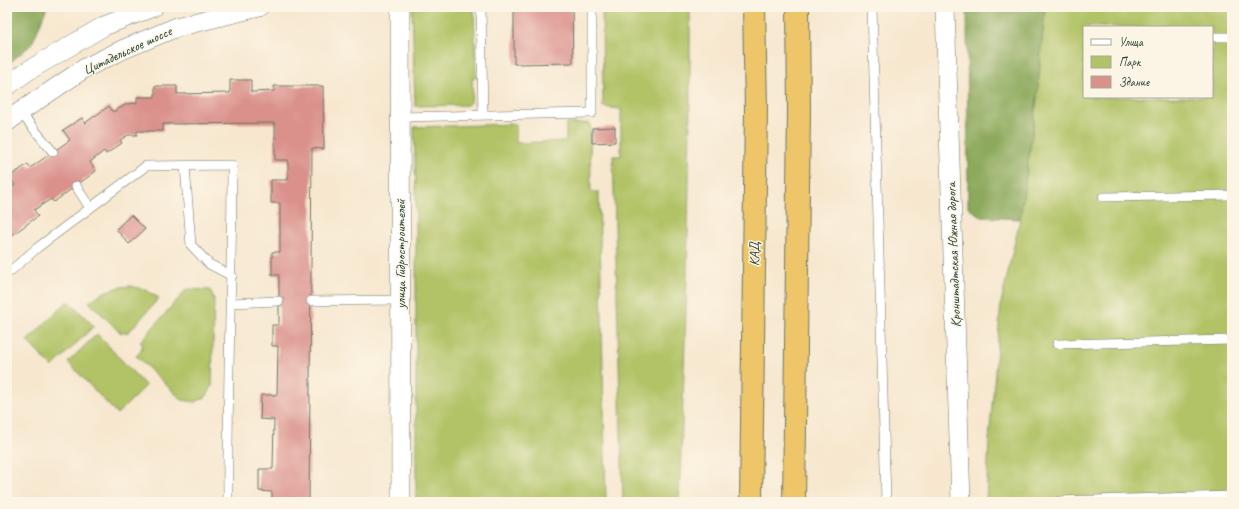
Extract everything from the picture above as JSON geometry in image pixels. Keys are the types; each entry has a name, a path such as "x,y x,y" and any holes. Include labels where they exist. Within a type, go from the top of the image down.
{"highway":[{"path":"794,502 799,111 798,7"},
{"name":"КАД","path":"751,502 756,109 753,14"}],"street":[{"path":"7,86 26,72 104,26 153,7"},
{"name":"Цитадельское шоссе","path":"14,117 86,68 124,49 177,27 259,7"},
{"name":"улица Гидростроителей","path":"400,7 401,502"},
{"name":"Кронштадтская Южная дорога","path":"945,7 961,502"}],"lane":[{"path":"481,7 483,115"},
{"path":"400,117 592,113 592,7"},
{"path":"872,7 886,502"},
{"path":"1213,37 1232,37"},
{"path":"14,117 53,152"},
{"path":"7,274 37,248 146,166 232,165 232,276 227,438 228,502"},
{"path":"185,166 191,245 209,264 232,276"},
{"path":"76,186 90,208"},
{"path":"1103,197 1232,195"},
{"path":"311,301 400,300"},
{"path":"230,303 279,301"},
{"path":"1057,344 1232,340"},
{"path":"1060,501 1232,496"}],"green space":[{"path":"7,7 47,7 32,44 7,65"},
{"path":"412,7 474,7 476,78 472,78 472,96 470,103 467,105 415,106"},
{"path":"602,7 690,7 688,254 679,502 623,502 613,156 621,156 621,109 603,107"},
{"path":"967,7 1045,7 1037,98 1020,219 981,217 968,207"},
{"path":"1045,7 1232,7 1232,502 986,502 989,440 1001,303 1020,219 1037,98"},
{"path":"590,123 591,192 599,192 606,502 416,502 416,195 414,127 516,124 516,143 566,141 566,124"},
{"path":"131,286 146,290 159,298 129,332 121,333 89,302 109,290"},
{"path":"187,289 210,290 214,299 212,387 206,397 195,402 182,400 136,356 141,351 142,344 140,342"},
{"path":"68,301 94,326 52,367 27,341"},
{"path":"97,334 146,386 117,414 68,362"}],"building":[{"path":"514,7 572,7 573,63 514,64"},
{"path":"230,80 251,80 251,92 274,91 274,86 323,86 324,149 312,148 309,502 272,502 272,492 259,491 259,469 273,469 274,420 260,419 261,395 277,395 278,346 272,346 272,325 279,325 279,275 272,275 272,252 280,252 280,203 271,203 271,180 288,180 288,160 275,160 275,123 163,124 163,131 137,131 137,135 128,135 120,140 122,143 106,154 104,151 90,162 96,171 54,202 51,199 34,210 38,216 7,239 7,191 15,185 9,177 28,164 30,168 70,140 63,130 82,118 85,123 109,106 113,112 127,104 137,103 137,97 155,97 155,86 177,86 177,94 230,93"},
{"path":"615,127 615,142 592,143 592,128"},
{"path":"131,215 145,229 129,244 116,229"}]}
